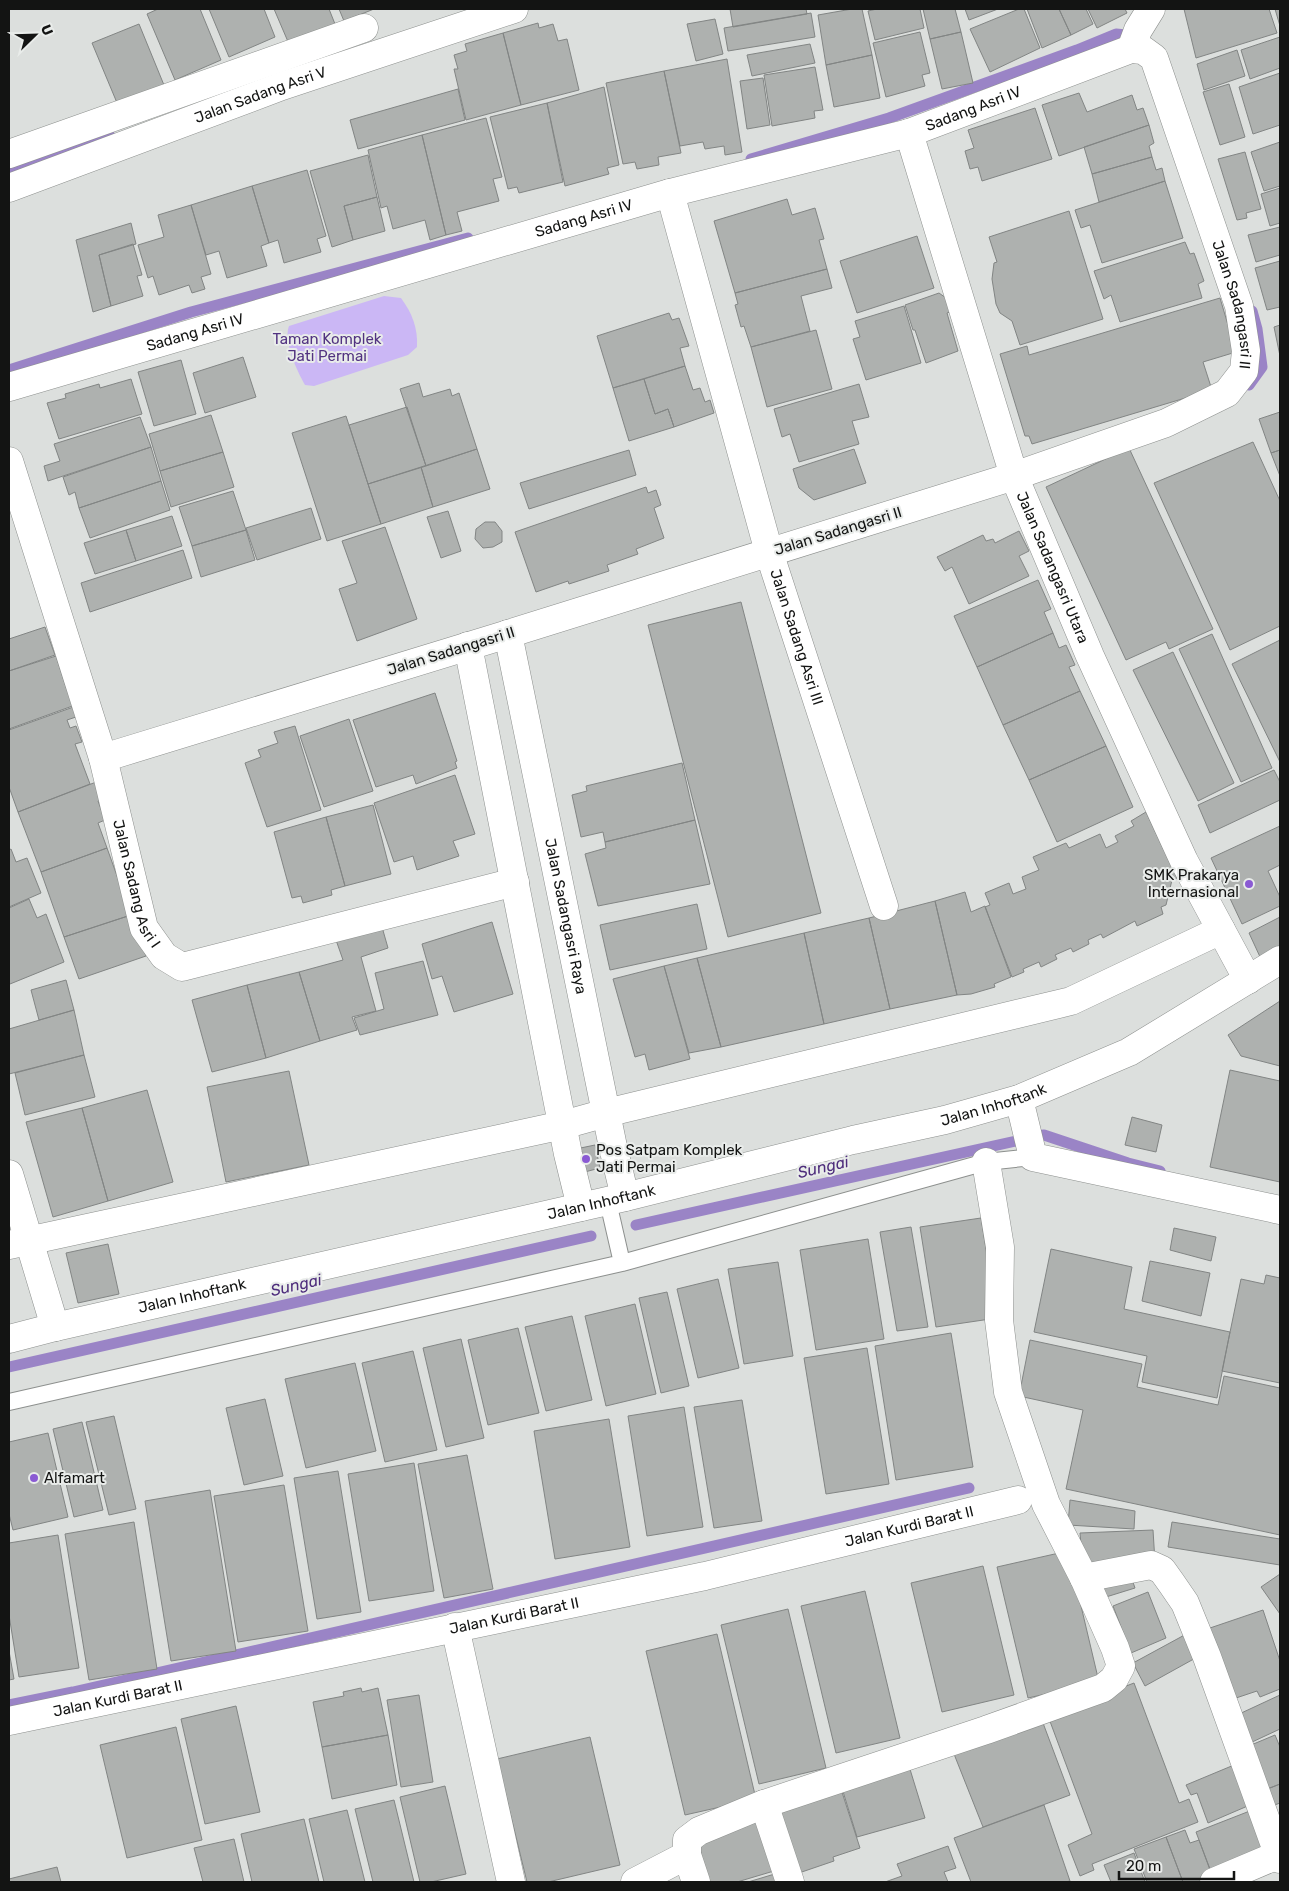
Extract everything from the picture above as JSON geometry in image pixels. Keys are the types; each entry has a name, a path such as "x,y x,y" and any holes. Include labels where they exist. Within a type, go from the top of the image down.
{"street":[{"name":"Jalan Sadang Asri V","path":"9,188 282,86 514,9"},
{"path":"9,154 364,28"},
{"name":"Sadang Asri IV","path":"9,387 670,193 909,132 1141,38"},
{"name":"Jalan Sadangasri II","path":"103,758 1014,476 1166,423 1228,393 1244,371 1246,351 1239,306 1141,38"},
{"name":"Jalan Sadangasri Utara","path":"909,132 1014,476 1090,656 1184,861 1248,980"},
{"name":"Jalan Sadang Asri III","path":"670,193 768,552 884,906"},
{"name":"Jalan Sadang Asri I","path":"9,461 103,758 144,928 164,956 182,968 515,882"},
{"name":"Jalan Sadangasri Raya","path":"508,634 606,1113 616,1200"},
{"path":"468,646 581,1207"},
{"path":"19,1243 563,1125 1070,1001 1221,930"},
{"name":"Jalan Inhoftank","path":"9,1339 616,1200 853,1140 945,1120 1019,1099 1129,1052 1280,960"},
{"path":"1019,1099 1033,1156 1280,1210"},
{"path":"696,1882 687,1855 687,1840 699,1831 764,1804 986,1730 1103,1688 1114,1679 1121,1666 1084,1578 1046,1504 1008,1392 999,1320 1000,1247 986,1162"},
{"path":"9,1174 19,1243 55,1327"},
{"name":"Jalan Kurdi Barat II","path":"9,1721 705,1576 1018,1500"},
{"path":"1084,1578 1151,1565 1162,1570 1172,1584 1185,1603 1207,1657 1280,1854 1280,1859"},
{"path":"455,1627 511,1882"},
{"path":"764,1804 790,1882"},
{"path":"1214,1882 1280,1854"},
{"path":"634,1882 687,1855"}],"lane":[{"path":"9,1402 622,1263 986,1162 1033,1156"},
{"name":"Jalan Sadangasri Raya","path":"616,1200 622,1263"}],"green space":[{"name":"Taman Komplek Jati Permai","path":"384,296 401,298 405,304 415,327 417,347 408,355 314,386 305,385 289,348 289,326"}],"building":[{"path":"158,9 200,9 221,60 175,80 147,14"},
{"path":"209,9 264,9 275,37 229,57"},
{"path":"274,9 329,9 335,24 289,44"},
{"path":"339,9 374,9 344,21"},
{"path":"730,9 806,9 807,14 733,27"},
{"path":"862,9 872,55 826,65 818,15"},
{"path":"877,9 920,9 924,28 875,40 868,11"},
{"path":"923,9 955,9 961,32 930,39"},
{"path":"965,9 998,9 969,20"},
{"path":"1019,9 1024,9 1040,48 990,72 970,29"},
{"path":"1027,9 1059,9 1071,35 1042,48"},
{"path":"1059,9 1086,9 1093,24 1071,35"},
{"path":"1088,9 1125,9 1127,13 1097,28"},
{"path":"1184,9 1269,9 1277,33 1196,58"},
{"path":"1275,9 1280,9 1280,26"},
{"path":"811,13 815,37 728,51 724,28"},
{"path":"715,19 723,54 696,61 687,24"},
{"path":"538,23 539,28 553,24 558,41 567,39 579,90 521,105 503,33"},
{"path":"139,24 166,90 120,110 92,43"},
{"path":"920,32 930,73 922,75 925,86 886,97 873,43"},
{"path":"961,32 973,83 942,89 930,39"},
{"path":"503,33 521,105 466,120 454,69 458,69 454,55 467,51 465,44"},
{"path":"1280,37 1280,68 1250,79 1241,50"},
{"path":"810,44 815,63 752,76 747,55"},
{"path":"1237,50 1245,76 1204,90 1197,64"},
{"path":"872,55 880,98 834,107 826,65"},
{"path":"727,59 742,152 725,155 724,146 705,149 703,142 680,146 664,71"},
{"path":"815,67 823,110 814,111 815,118 772,126 764,75"},
{"path":"664,71 681,153 658,157 659,165 637,169 635,162 623,164 606,83"},
{"path":"1280,73 1280,125 1253,134 1239,87"},
{"path":"763,78 770,125 747,129 740,81"},
{"path":"1229,84 1245,137 1220,145 1203,92"},
{"path":"604,87 619,165 607,168 609,174 565,186 547,103"},
{"path":"458,89 465,120 358,149 350,120"},
{"path":"1079,93 1087,112 1132,95 1137,110 1143,108 1149,125 1059,156 1042,105"},
{"path":"547,103 563,182 519,193 517,187 508,189 490,117"},
{"path":"1035,108 1052,159 982,181 978,167 970,169 965,151 974,148 968,130"},
{"path":"486,118 502,177 493,179 499,201 457,212 462,231 446,235 422,135"},
{"path":"1149,125 1154,143 1149,146 1152,157 1092,174 1084,147"},
{"path":"422,135 446,235 430,240 425,220 393,229 387,206 381,208 368,150"},
{"path":"1280,142 1280,186 1264,191 1251,152"},
{"path":"1245,152 1261,209 1246,213 1247,218 1237,220 1218,159"},
{"path":"368,155 377,197 344,206 353,240 332,247 310,171"},
{"path":"1152,157 1156,170 1162,168 1165,181 1099,202 1092,174"},
{"path":"307,170 326,236 317,239 321,252 284,263 278,240 269,243 252,186"},
{"path":"1165,181 1183,238 1102,263 1090,225 1081,228 1075,210"},
{"path":"252,186 269,243 261,246 267,266 227,278 219,251 206,255 191,205"},
{"path":"1280,188 1280,223 1270,226 1261,194"},
{"path":"377,197 385,231 353,240 344,206"},
{"path":"787,199 792,215 815,208 824,239 819,240 827,269 735,293 714,221"},
{"path":"191,205 211,274 201,277 205,289 192,293 189,285 159,295 153,276 148,278 138,245 164,237 158,215"},
{"path":"1069,211 1103,319 1020,345 1012,321 1000,313 996,304 992,279 994,263 997,262 989,237"},
{"path":"131,223 136,244 99,255 111,306 93,312 76,240"},
{"path":"1280,227 1280,255 1256,262 1248,235"},
{"path":"917,236 934,288 857,313 840,261"},
{"path":"1185,242 1190,254 1194,253 1204,281 1198,284 1202,298 1120,322 1111,295 1104,299 1094,271"},
{"path":"133,244 142,275 137,276 143,296 111,306 99,255"},
{"path":"1280,261 1280,307 1267,310 1255,268"},
{"path":"827,269 832,288 801,296 810,331 751,347 744,326 741,327 735,305 738,304 735,293"},
{"path":"939,293 946,298 950,312 947,313 958,351 926,363 905,305"},
{"path":"1220,298 1236,352 1203,362 1212,390 1032,444 1029,436 1025,436 1000,354 1027,346 1029,355"},
{"path":"904,306 921,363 866,380 853,339 860,337 855,321"},
{"path":"669,313 672,320 679,318 689,346 680,348 685,366 613,388 597,336"},
{"path":"1280,325 1280,356 1274,327"},
{"path":"816,330 832,389 767,407 751,347"},
{"path":"243,357 256,397 205,413 193,373"},
{"path":"181,360 196,414 154,426 138,372"},
{"path":"685,366 693,390 700,388 705,402 710,400 714,413 674,427 668,409 655,414 644,379"},
{"path":"131,379 142,414 59,439 47,403 66,398 65,394 99,384 100,388"},
{"path":"644,379 655,414 668,409 674,427 629,441 613,388"},
{"path":"419,383 423,397 450,389 452,396 459,393 477,449 426,466 400,389"},
{"path":"859,384 869,417 852,421 859,444 799,462 790,434 782,437 774,409"},
{"path":"407,407 426,466 368,484 349,425"},
{"path":"1280,412 1280,450 1271,453 1259,419"},
{"path":"211,415 223,452 160,471 149,434"},
{"path":"346,416 381,524 327,541 292,433"},
{"path":"140,417 151,447 48,481 44,466 60,461 54,444"},
{"path":"1253,442 1280,501 1280,626 1230,650 1154,483"},
{"path":"151,447 161,481 79,508 75,492 69,495 63,477"},
{"path":"1129,448 1213,629 1169,649 1166,642 1126,660 1046,487"},
{"path":"477,449 490,489 433,507 421,467"},
{"path":"854,449 866,483 814,500 799,488 793,469"},
{"path":"629,450 636,475 529,509 520,483"},
{"path":"1280,450 1280,476 1271,453"},
{"path":"223,452 234,487 171,507 160,471"},
{"path":"421,467 433,507 381,524 368,484"},
{"path":"161,481 170,510 90,538 79,508"},
{"path":"646,487 648,493 656,490 661,505 654,508 664,538 636,549 638,554 607,565 609,571 569,584 568,581 536,592 515,532"},
{"path":"233,491 246,530 192,546 179,507"},
{"path":"311,508 321,539 257,560 246,528"},
{"path":"448,511 461,551 441,558 427,517"},
{"path":"172,516 182,546 136,561 126,530"},
{"path":"485,522 495,522 502,531 502,542 493,547 483,548 475,539 476,529"},
{"path":"385,527 417,619 357,641 339,589 357,583 342,541"},
{"path":"126,530 136,561 95,574 84,543"},
{"path":"246,530 255,560 201,577 192,546"},
{"path":"1019,531 1029,551 1019,556 1029,576 969,604 952,567 945,571 937,557 983,535 986,541 993,539 995,543"},
{"path":"183,550 192,578 90,612 81,583"},
{"path":"1038,580 1051,609 1044,612 1053,633 977,667 954,616"},
{"path":"741,602 821,913 728,937 648,625"},
{"path":"45,627 55,655 9,671 9,639"},
{"path":"1053,633 1059,648 1066,645 1075,665 1069,667 1080,691 1003,725 977,667"},
{"path":"1212,634 1272,768 1241,782 1179,649"},
{"path":"1280,640 1280,762 1232,664"},
{"path":"1173,652 1234,783 1198,801 1133,670"},
{"path":"56,656 67,690 78,704 9,729 9,671"},
{"path":"1080,691 1106,746 1029,780 1003,725"},
{"path":"435,693 457,761 455,762 457,768 416,784 413,775 376,787 353,720"},
{"path":"79,705 82,715 67,720 70,728 76,726 82,742 75,744 90,784 18,812 9,787 9,730"},
{"path":"349,719 373,791 324,807 300,736"},
{"path":"295,726 321,810 267,827 245,763 261,757 258,750 278,743 274,732"},
{"path":"1106,746 1133,807 1057,842 1029,780"},
{"path":"682,763 695,820 605,842 603,832 581,837 572,795 587,791 586,786"},
{"path":"1274,770 1280,782 1280,800 1210,833 1198,805"},
{"path":"455,775 475,834 453,841 459,856 417,870 413,856 394,862 374,803"},
{"path":"104,779 111,795 98,801 105,820 98,823 107,848 41,872 18,812"},
{"path":"373,805 391,874 345,886 326,817"},
{"path":"1146,812 1177,878 1172,880 1166,905 1161,907 1163,914 1137,926 1135,921 1103,938 1101,934 1088,940 1089,944 1073,952 1071,948 1055,955 1057,959 1041,967 1039,962 1023,969 1024,972 1012,977 985,907 990,905 985,893 1009,883 1013,894 1026,889 1022,877 1039,870 1033,857 1066,843 1069,848 1100,834 1106,848 1118,842 1115,836 1134,826 1131,821"},
{"path":"326,817 345,886 331,890 332,895 303,903 301,896 292,898 274,832"},
{"path":"695,820 710,884 598,906 585,854 606,848 605,842"},
{"name":"SMK Prakarya Internasional","path":"1280,826 1280,865 1268,871 1280,897 1280,906 1242,924 1211,858"},
{"path":"107,848 131,915 64,937 41,872"},
{"path":"11,849 16,862 27,858 41,893 9,907 9,850"},
{"path":"965,892 971,912 985,906 1011,977 994,984 995,987 971,994 957,995 935,901"},
{"path":"29,899 37,918 46,914 64,962 10,984 9,908"},
{"path":"935,901 957,995 890,1009 869,918"},
{"path":"697,904 707,949 610,970 600,925"},
{"path":"131,915 146,956 79,979 64,937"},
{"path":"1280,917 1280,950 1261,959 1249,933"},
{"path":"869,918 890,1009 824,1024 804,933"},
{"path":"492,922 513,994 454,1012 442,976 432,979 422,944"},
{"path":"382,927 388,948 361,957 376,1011 352,1017 357,1030 320,1041 299,972 343,960 336,940"},
{"path":"804,933 824,1024 721,1047 697,958"},
{"path":"697,958 721,1047 689,1053 664,966"},
{"path":"423,961 438,1015 360,1035 354,1018 384,1009 375,973"},
{"path":"664,966 690,1059 649,1070 645,1054 635,1057 613,979"},
{"path":"299,972 320,1041 266,1058 247,985"},
{"path":"66,980 74,1010 39,1020 31,990"},
{"path":"247,985 266,1058 212,1072 192,1000"},
{"path":"1280,1001 1280,1066 1241,1056 1228,1035"},
{"path":"74,1010 84,1055 9,1074 9,1029"},
{"path":"84,1055 95,1097 25,1115 15,1073"},
{"path":"1230,1070 1280,1081 1280,1182 1210,1167"},
{"path":"289,1071 309,1165 226,1182 207,1087"},
{"path":"147,1090 173,1182 108,1201 82,1108"},
{"path":"82,1108 108,1201 53,1217 26,1122"},
{"path":"1132,1117 1162,1125 1156,1152 1125,1145"},
{"name":"Pos Satpam Komplek Jati Permai","path":"595,1145 600,1168 577,1174 571,1150"},
{"path":"981,1218 997,1318 936,1327 920,1227"},
{"path":"911,1227 928,1327 897,1331 880,1232"},
{"path":"1174,1228 1216,1237 1211,1261 1170,1250"},
{"path":"868,1239 884,1339 816,1350 800,1250"},
{"path":"108,1244 119,1294 78,1303 66,1253"},
{"path":"1051,1249 1132,1267 1124,1309 1230,1332 1217,1398 1142,1382 1147,1356 1034,1332"},
{"path":"1150,1261 1210,1273 1201,1316 1142,1301"},
{"path":"778,1262 793,1356 744,1364 728,1269"},
{"path":"1266,1275 1280,1278 1280,1383 1222,1371 1241,1279 1264,1284"},
{"path":"718,1279 739,1368 698,1378 677,1289"},
{"path":"667,1292 689,1386 661,1393 639,1298"},
{"path":"635,1304 656,1394 606,1406 585,1316"},
{"path":"572,1316 592,1400 546,1411 525,1327"},
{"path":"518,1328 539,1413 488,1425 468,1340"},
{"path":"951,1333 973,1467 896,1480 875,1346"},
{"path":"461,1339 484,1438 446,1447 423,1348"},
{"path":"1030,1340 1142,1364 1137,1387 1218,1405 1224,1376 1280,1388 1280,1535 1066,1489 1083,1410 1019,1396"},
{"path":"867,1348 889,1484 826,1494 804,1358"},
{"path":"413,1351 437,1450 385,1462 362,1363"},
{"path":"355,1363 376,1451 306,1468 285,1379"},
{"path":"265,1399 283,1476 244,1485 226,1408"},
{"path":"742,1400 762,1521 714,1528 694,1407"},
{"path":"684,1407 703,1527 647,1536 628,1416"},
{"path":"114,1416 136,1509 109,1515 86,1422"},
{"path":"609,1419 630,1547 555,1559 534,1431"},
{"path":"82,1422 103,1510 74,1517 53,1429"},
{"name":"Alfamart","path":"48,1433 68,1517 13,1530 9,1514 9,1442"},
{"path":"467,1455 493,1589 444,1598 418,1464"},
{"path":"414,1463 434,1591 369,1601 348,1474"},
{"path":"338,1471 361,1612 317,1619 294,1478"},
{"path":"284,1485 308,1631 238,1642 214,1496"},
{"path":"210,1490 236,1651 171,1661 145,1501"},
{"path":"1070,1500 1135,1511 1134,1529 1068,1525"},
{"path":"134,1522 157,1669 89,1680 65,1534"},
{"path":"1172,1522 1280,1539 1280,1565 1168,1547"},
{"path":"1153,1530 1155,1562 1083,1568 1080,1533"},
{"path":"58,1535 79,1668 19,1677 9,1615 9,1543"},
{"path":"1068,1551 1099,1682 1028,1698 997,1567"},
{"path":"983,1566 1014,1695 942,1712 911,1583"},
{"path":"1129,1571 1135,1588 1106,1597 1101,1579"},
{"path":"1280,1574 1280,1614 1261,1587"},
{"path":"865,1591 900,1738 836,1753 801,1606"},
{"path":"1148,1592 1166,1638 1131,1653 1113,1606"},
{"path":"788,1609 826,1768 759,1784 721,1625"},
{"path":"1263,1610 1280,1661 1280,1689 1260,1697 1257,1691 1233,1699 1210,1628"},
{"path":"1190,1632 1201,1655 1145,1686 1133,1663"},
{"path":"717,1634 756,1799 685,1815 646,1651"},
{"path":"9,1651 14,1679 9,1680"},
{"path":"1134,1683 1179,1803 1189,1799 1198,1822 1092,1864 1094,1870 1080,1876 1068,1845 1092,1834 1048,1716"},
{"path":"361,1688 362,1692 378,1688 388,1735 322,1747 313,1702 344,1696 343,1692"},
{"path":"419,1695 433,1782 401,1787 387,1700"},
{"path":"1280,1695 1280,1729 1250,1743 1237,1715"},
{"path":"236,1706 260,1812 205,1824 181,1719"},
{"path":"1040,1715 1070,1795 983,1827 954,1754"},
{"path":"176,1727 202,1840 127,1858 100,1745"},
{"path":"388,1735 397,1785 332,1799 322,1747"},
{"path":"1275,1735 1280,1747 1280,1784 1260,1792 1244,1748"},
{"path":"590,1737 620,1865 548,1882 527,1882 497,1759"},
{"path":"1234,1765 1250,1805 1208,1823 1197,1793 1191,1795 1186,1785"},
{"path":"909,1766 925,1818 857,1837 841,1785"},
{"path":"1280,1784 1280,1803 1264,1809 1257,1793"},
{"path":"445,1786 466,1874 431,1882 420,1882 400,1797"},
{"path":"840,1786 860,1848 833,1857 834,1861 790,1876 768,1809"},
{"path":"394,1800 414,1882 373,1882 355,1809"},
{"path":"1044,1805 1070,1881 971,1882 954,1838"},
{"path":"1260,1807 1277,1852 1213,1878 1196,1832"},
{"path":"347,1810 365,1882 324,1882 309,1819"},
{"path":"765,1811 784,1868 737,1882 703,1882 689,1842"},
{"path":"304,1819 319,1882 252,1882 241,1834"},
{"path":"1185,1830 1190,1843 1199,1840 1213,1877 1200,1882 1183,1882 1166,1837"},
{"path":"1166,1837 1183,1882 1147,1882 1134,1849"},
{"path":"234,1839 244,1882 203,1882 194,1848"},
{"path":"948,1846 956,1868 944,1872 948,1882 885,1882 902,1876 897,1864"},
{"path":"1134,1853 1145,1882 1111,1882 1104,1865"},
{"path":"57,1867 61,1882 9,1882 9,1879"},
{"path":"778,1873 781,1882 748,1882"}],"waterway":[{"path":"751,159 889,118 1116,34 1136,36"},
{"path":"9,173 110,136"},
{"path":"9,370 191,312 468,238"},
{"path":"1249,385 1262,367 1257,329 1252,311"},
{"path":"1035,1136 1044,1135 1128,1163 1160,1171"},
{"name":"Sungai","path":"636,1225 1016,1141"},
{"name":"Sungai","path":"9,1367 591,1236"},
{"path":"9,1705 969,1488"}],"place":[{"name":"SMK Prakarya Internasional","path":"1249,884"},
{"name":"Pos Satpam Komplek Jati Permai","path":"586,1159"},
{"name":"Alfamart","path":"34,1478"}]}
